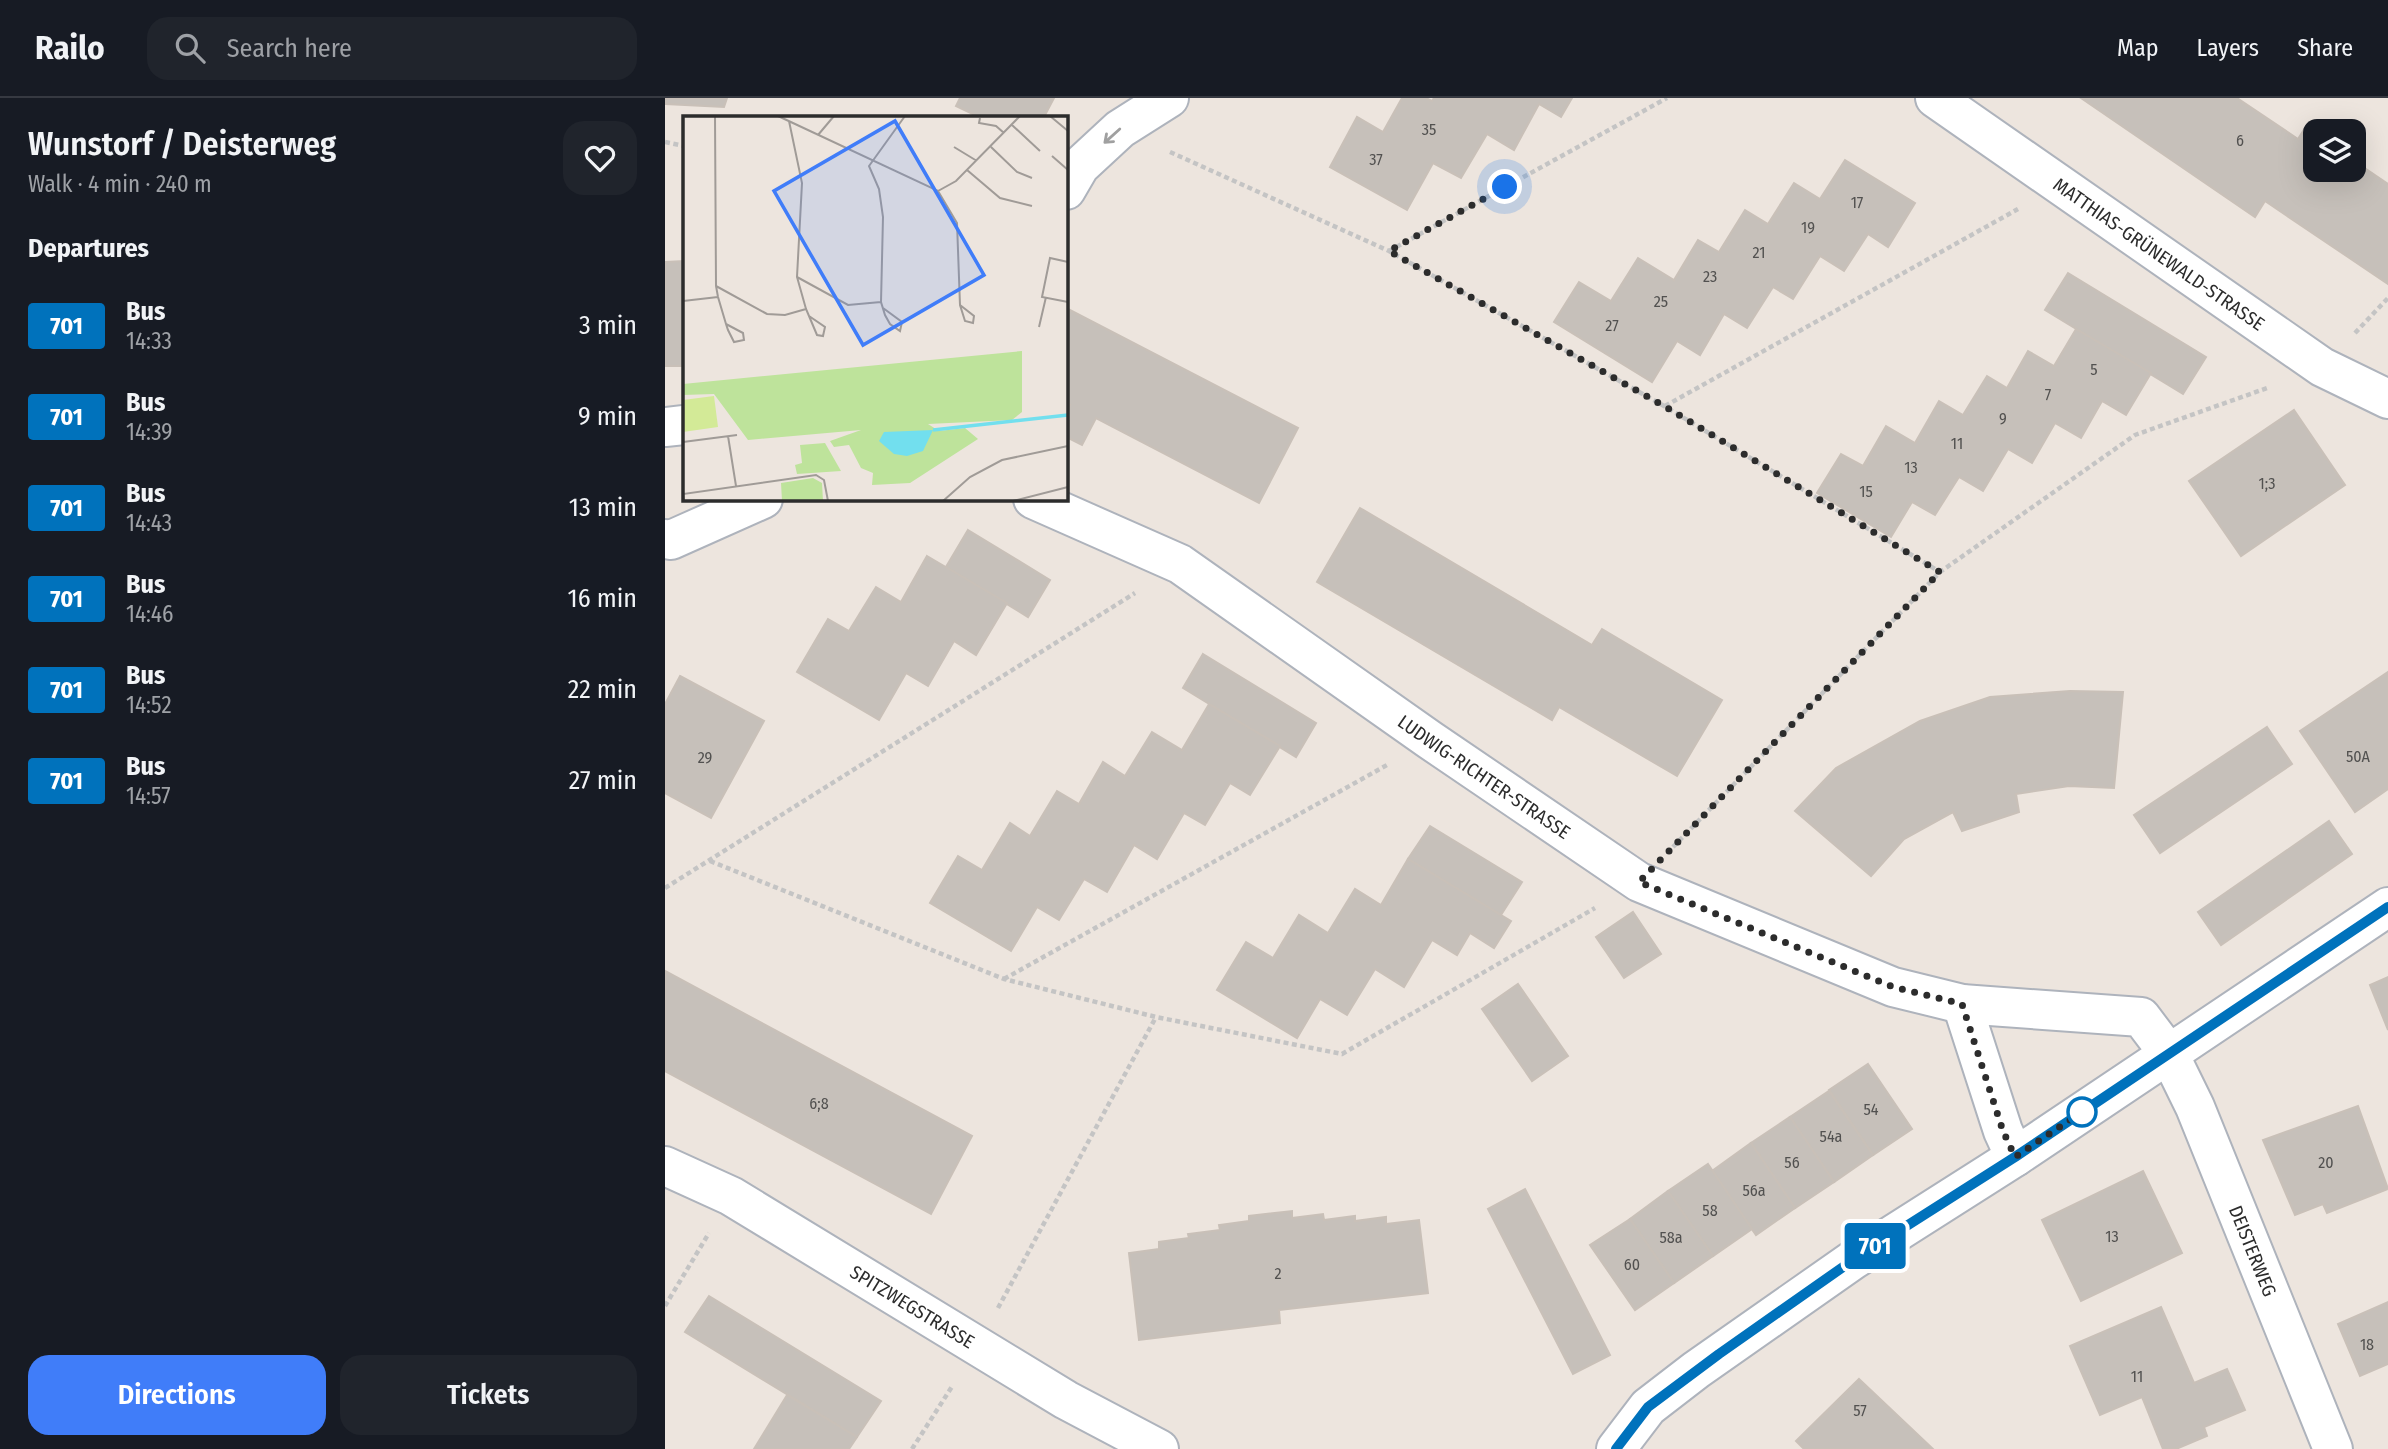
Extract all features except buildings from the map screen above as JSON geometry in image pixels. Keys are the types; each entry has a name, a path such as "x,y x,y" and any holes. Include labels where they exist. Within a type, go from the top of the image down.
{"street":[{"path":"1067,188 1080,166 1120,129 1169,98"},
{"name":"MATTHIAS-GRÜNEWALD-STRASSE","path":"1935,98 2322,368 2388,400"},
{"path":"665,427 683,425"},
{"path":"665,539 671,540 761,500"},
{"name":"LUDWIG-RICHTER-STRASSE","path":"1035,500 1180,564 1430,740 1639,882 1893,987 1962,1004 2141,1017 2169,1054"},
{"path":"1616,1449 1648,1407 1696,1370 1853,1260 2015,1157 2388,907"},
{"path":"1962,1004 2003,1131 2015,1157"},
{"name":"DEISTERWEG","path":"2169,1054 2195,1107 2333,1449"},
{"name":"SPITZWEGSTRASSE","path":"665,1167 731,1196 1066,1400 1159,1449"}],"path":[{"path":"1389,251 1667,98"},
{"path":"1120,129 1389,251 1664,406 1940,572"},
{"path":"665,142 683,146"},
{"path":"1664,406 2058,186"},
{"path":"710,861 1005,979 1156,1017 1342,1054 1639,882 1940,572 2136,435 2322,368 2388,298"},
{"path":"665,888 1180,564"},
{"path":"1005,979 1430,740"},
{"path":"912,1449 977,1347 1156,1017"},
{"path":"665,1306 731,1196"}],"bus line":[{"name":"701","path":"1616,1449 1648,1407 1696,1370 1853,1260 2015,1157 2388,907"}],"route":[{"path":"1505,187 1389,251 1664,406 1940,572 1639,882 1893,987 1962,1004 2003,1131 2015,1157 2082,1112"}]}
